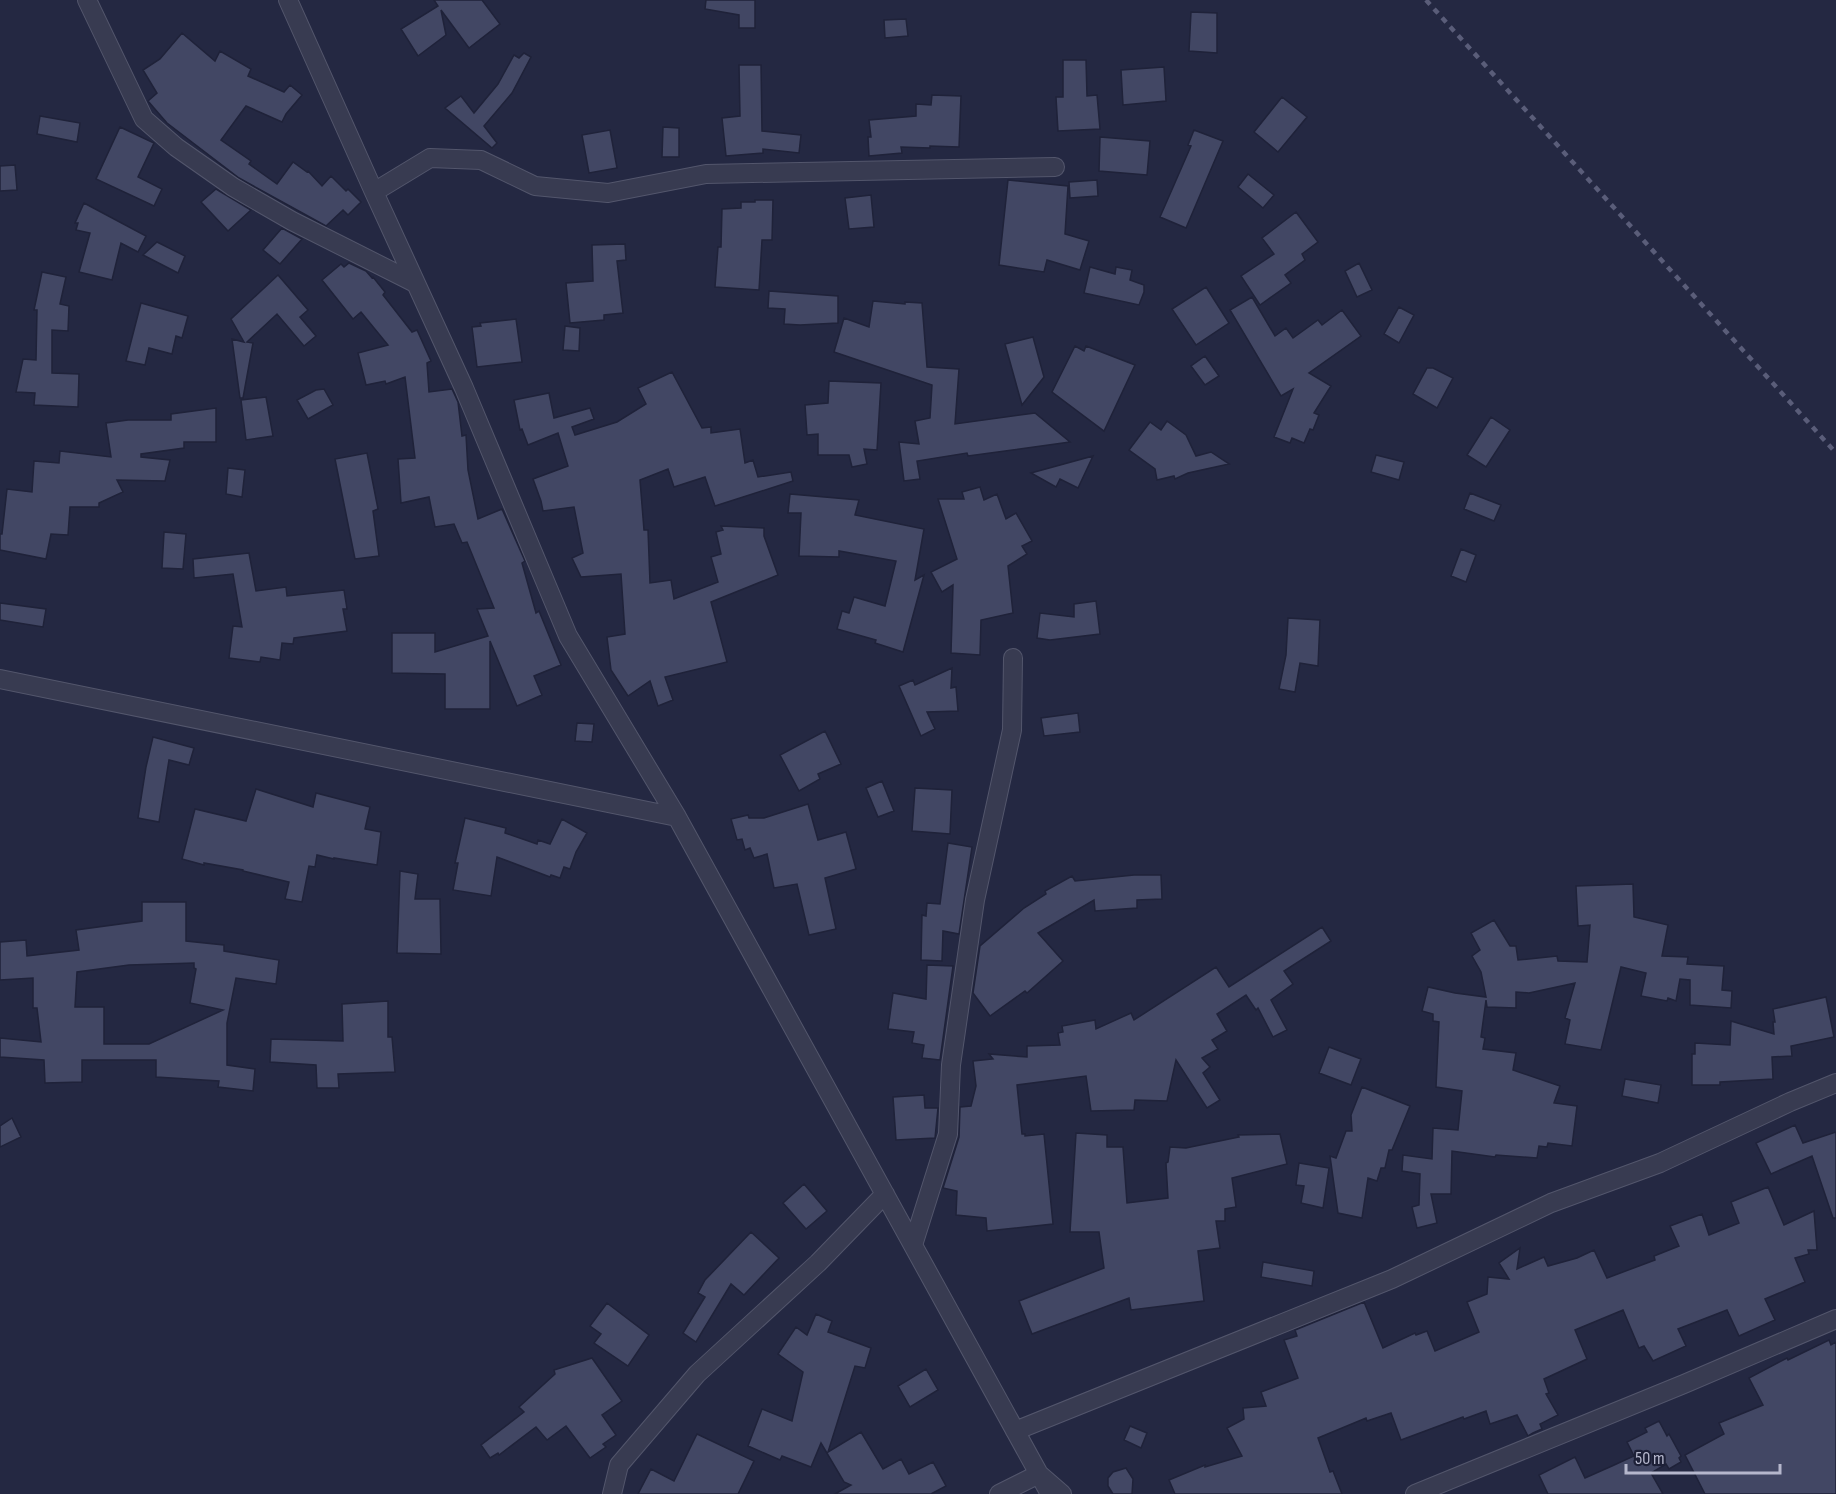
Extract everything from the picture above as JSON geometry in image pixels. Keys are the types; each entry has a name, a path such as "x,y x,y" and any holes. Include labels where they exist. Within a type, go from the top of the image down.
{"street":[{"path":"87,0 144,119 176,147 233,188 292,221 415,283"},
{"path":"288,0 464,388 568,636 677,817 1050,1494"},
{"path":"374,192 430,158 482,160 535,186 608,193 706,174 1054,167"},
{"path":"913,1245 948,1134 951,1065 975,900 1012,730 1013,658"},
{"path":"1,681 677,817"},
{"path":"1015,1431 1392,1280 1551,1203 1660,1163 1836,1083"},
{"path":"612,1494 619,1465 697,1374 818,1263 885,1194"},
{"path":"1416,1494 1836,1319"},
{"path":"999,1494 1039,1474"},
{"path":"1039,1474 1062,1494"}],"building":[{"path":"434,0 482,0 500,24 469,48 441,10 446,35 418,56 401,29 438,6"},
{"path":"706,0 755,0 755,28 739,28 739,15 705,9"},
{"path":"1191,12 1217,13 1217,53 1189,51"},
{"path":"906,19 908,36 885,38 884,20"},
{"path":"182,33 215,61 220,51 251,69 248,76 284,92 290,85 302,95 282,122 246,106 221,140 251,161 249,164 277,184 293,162 308,171 322,186 331,176 361,202 348,215 343,210 326,226 239,178 167,123 148,101 157,93 143,70 160,59"},
{"path":"524,53 531,57 512,93 484,126 497,143 492,148 445,108 461,96 474,113 498,84 514,55 519,58"},
{"path":"1063,60 1086,60 1087,96 1097,95 1100,129 1058,131 1056,97 1063,97"},
{"path":"739,65 761,65 762,131 801,135 799,153 763,149 763,153 726,156 722,118 740,116"},
{"path":"1164,67 1166,101 1123,105 1121,70"},
{"path":"932,95 961,96 959,147 901,147 902,153 869,156 868,137 871,137 869,120 916,116 916,104 931,105"},
{"path":"1282,97 1307,117 1278,152 1254,132"},
{"path":"40,116 80,123 77,142 37,134"},
{"path":"120,127 154,143 138,177 162,189 154,206 96,179"},
{"path":"663,127 679,128 679,157 662,157"},
{"path":"610,130 617,168 589,173 582,135"},
{"path":"1194,130 1223,141 1186,228 1160,217 1191,146 1188,145"},
{"path":"1100,137 1150,141 1147,175 1099,171"},
{"path":"15,165 17,190 0,191 0,166"},
{"path":"1248,174 1274,195 1263,208 1238,187"},
{"path":"1008,180 1068,186 1065,234 1089,241 1080,270 1047,260 1044,272 999,265"},
{"path":"1097,180 1098,196 1070,198 1069,182"},
{"path":"216,189 251,210 228,231 201,202"},
{"path":"871,195 874,227 849,229 845,198"},
{"path":"755,200 773,200 772,240 762,240 759,290 715,287 718,247 721,247 722,209 741,208 741,202 755,202"},
{"path":"84,203 146,236 138,252 121,243 112,280 79,272 90,233 76,230 78,223 75,223"},
{"path":"1296,212 1318,242 1302,254 1305,260 1285,275 1291,283 1260,305 1241,276 1274,254 1262,238"},
{"path":"282,228 302,239 280,264 263,250"},
{"path":"157,242 185,256 178,273 143,255"},
{"path":"625,244 626,260 617,261 623,313 604,315 604,320 570,323 566,283 593,281 592,245"},
{"path":"349,263 373,277 385,292 383,295 412,332 417,330 431,361 427,363 429,392 452,389 458,402 462,436 466,435 468,470 478,519 502,509 525,561 522,563 536,613 539,611 561,665 534,676 542,695 517,706 490,641 490,709 445,709 445,674 392,673 392,633 435,633 435,652 488,636 477,609 494,608 467,542 462,543 454,524 435,527 429,497 401,503 398,459 415,458 405,377 386,384 385,381 366,385 358,353 388,345 361,312 353,319 322,280 341,264 344,267"},
{"path":"1359,263 1372,290 1357,297 1345,271"},
{"path":"1090,267 1115,274 1116,267 1132,270 1130,280 1144,285 1139,305 1084,293"},
{"path":"42,272 66,277 60,304 69,306 68,331 52,330 52,373 79,374 78,407 34,405 35,393 16,392 23,359 36,360 37,310 34,310"},
{"path":"278,275 308,310 300,317 316,336 304,346 277,314 247,342 253,343 243,398 240,398 232,339 244,342 231,319"},
{"path":"1206,287 1229,323 1196,345 1172,309"},
{"path":"769,291 838,296 838,323 784,324 785,309 768,308"},
{"path":"1252,297 1275,336 1286,328 1293,338 1318,320 1322,325 1342,310 1361,336 1309,373 1331,386 1314,413 1319,415 1304,443 1292,438 1290,443 1274,437 1293,389 1281,396 1230,310"},
{"path":"873,301 922,303 927,367 959,369 955,424 1035,413 1070,442 917,461 920,479 904,481 899,442 919,444 915,421 930,418 932,385 834,352 844,318 869,327"},
{"path":"141,303 188,316 182,338 176,336 172,354 149,348 145,365 126,361"},
{"path":"1399,307 1414,315 1399,343 1384,334"},
{"path":"516,319 522,362 477,367 472,327 481,326 480,323"},
{"path":"565,326 580,328 579,351 563,350"},
{"path":"1033,337 1044,377 1022,405 1005,344"},
{"path":"1075,346 1084,351 1086,346 1135,365 1104,431 1052,392"},
{"path":"1205,356 1219,376 1205,385 1191,366"},
{"path":"1427,368 1433,368 1453,378 1437,408 1413,394"},
{"path":"672,372 702,428 711,427 711,433 740,429 745,463 753,460 758,477 791,472 793,481 715,506 705,477 674,487 668,469 640,480 644,530 648,530 650,583 671,580 674,599 718,582 711,557 721,554 716,532 723,530 721,526 764,528 764,536 778,575 711,602 727,662 665,677 673,700 658,706 650,681 628,696 611,670 607,637 625,634 621,574 581,577 572,558 583,553 574,507 543,511 533,479 568,466 558,433 528,445 522,429 520,430 514,400 549,393 554,418 590,408 594,419 572,427 575,435 617,422 646,404 638,388"},
{"path":"829,381 881,383 877,450 864,449 867,464 852,467 849,455 818,455 818,434 807,435 805,405 828,403"},
{"path":"324,389 333,405 308,419 297,400 316,390"},
{"path":"266,397 273,436 246,440 241,400"},
{"path":"216,408 216,442 184,442 184,448 141,454 141,457 170,460 165,481 117,480 123,492 99,503 99,507 70,507 68,535 51,534 46,559 0,550 0,534 2,534 7,489 32,492 34,461 59,463 60,451 111,457 106,423 128,420 171,420 171,414"},
{"path":"1491,417 1510,430 1486,467 1467,455"},
{"path":"1167,421 1186,435 1196,456 1211,452 1229,464 1188,473 1175,479 1174,476 1157,480 1155,469 1129,450 1150,422 1161,430"},
{"path":"367,453 378,509 373,511 379,556 355,559 335,459"},
{"path":"1376,455 1404,462 1399,480 1371,472"},
{"path":"1093,456 1078,488 1060,479 1056,487 1031,473"},
{"path":"228,468 245,470 242,497 226,494"},
{"path":"980,487 984,500 997,494 1006,519 1016,513 1032,541 1022,546 1027,554 1008,566 1013,613 981,620 980,655 951,653 953,585 942,592 931,572 957,559 938,499 964,499 962,492"},
{"path":"1470,493 1501,505 1494,521 1464,509"},
{"path":"790,494 859,500 855,515 924,529 915,580 924,575 903,652 875,643 876,640 837,629 842,611 849,613 854,597 885,606 896,561 839,551 839,557 799,556 801,513 788,513"},
{"path":"164,532 186,534 183,569 162,568"},
{"path":"1461,549 1476,555 1466,582 1451,576"},
{"path":"249,553 256,591 286,587 287,596 344,590 347,609 343,609 347,631 294,638 293,644 282,643 280,660 261,657 260,662 229,658 233,626 242,627 233,574 194,578 193,559"},
{"path":"1096,601 1100,634 1050,640 1037,638 1040,613 1074,617 1074,604"},
{"path":"0,603 46,609 43,627 0,620"},
{"path":"1288,618 1320,620 1318,666 1300,663 1295,692 1279,689 1286,655"},
{"path":"952,668 951,688 956,687 958,711 927,712 935,729 921,736 899,686 913,680 915,685"},
{"path":"1078,713 1080,732 1044,736 1041,718"},
{"path":"577,723 594,724 592,742 575,741"},
{"path":"825,731 841,764 818,774 820,779 799,791 780,755"},
{"path":"153,737 194,748 189,765 169,760 159,822 138,818"},
{"path":"882,781 894,811 878,817 866,788"},
{"path":"915,788 952,790 950,834 912,831"},
{"path":"256,789 313,807 316,793 370,807 365,829 381,832 377,865 317,855 315,867 309,866 302,902 285,899 289,882 243,870 204,863 204,865 182,859 195,809 246,821"},
{"path":"808,804 818,840 846,832 856,869 825,878 836,929 809,935 797,884 774,888 767,854 754,858 750,848 745,850 742,839 737,840 731,819 748,815 749,818 764,818"},
{"path":"465,818 506,828 505,833 537,844 538,840 550,844 562,819 587,833 576,852 570,869 564,867 560,878 551,875 550,877 497,857 491,896 453,890 458,863 455,863"},
{"path":"948,843 972,847 959,934 943,931 942,961 921,960 922,915 926,916 927,903 940,904"},
{"path":"400,871 418,874 415,899 440,899 441,954 397,953"},
{"path":"1134,875 1161,875 1162,899 1137,900 1137,908 1095,911 1094,900 1038,933 1063,961 1027,993 1025,991 990,1016 973,993 980,946 1024,908 1046,894 1045,891 1072,876 1075,881"},
{"path":"1633,884 1634,917 1668,925 1662,956 1688,957 1687,964 1724,966 1722,990 1732,991 1731,1008 1690,1005 1690,980 1680,979 1676,1001 1668,998 1667,1001 1641,996 1646,973 1621,967 1601,1050 1565,1044 1570,1020 1565,1018 1575,983 1529,993 1516,992 1516,1008 1487,1007 1486,1000 1481,1037 1485,1038 1483,1049 1516,1053 1513,1070 1560,1086 1554,1103 1577,1106 1572,1146 1548,1143 1547,1147 1539,1146 1537,1158 1496,1155 1495,1157 1452,1151 1451,1194 1431,1194 1437,1223 1417,1228 1412,1207 1419,1205 1420,1174 1402,1171 1403,1155 1432,1159 1433,1128 1458,1130 1462,1091 1436,1087 1439,1022 1433,1021 1433,1014 1422,1011 1428,987 1486,997 1481,972 1472,956 1480,950 1471,933 1494,920 1510,946 1516,946 1518,960 1557,956 1558,961 1587,962 1590,925 1578,926 1576,886"},
{"path":"142,902 186,902 186,941 224,945 224,951 279,960 276,984 236,978 227,1023 227,1065 255,1069 253,1091 218,1087 219,1081 156,1077 156,1060 82,1060 82,1082 45,1083 44,1060 0,1057 0,1038 41,1042 37,1008 33,1008 33,978 0,980 0,942 26,940 27,956 79,950 76,930 142,921","holes":["194,963 196,969 190,1003 223,1010 149,1044 104,1044 104,1007 75,1007 77,972 129,965"]},
{"path":"1322,927 1331,941 1284,971 1293,984 1271,1000 1287,1030 1273,1037 1258,1008 1256,1010 1246,995 1217,1014 1227,1031 1212,1040 1218,1049 1202,1058 1210,1067 1203,1073 1220,1100 1207,1108 1176,1060 1167,1101 1135,1100 1134,1110 1091,1111 1086,1076 1017,1085 1022,1134 1025,1136 1044,1134 1053,1224 987,1231 986,1218 956,1215 957,1191 943,1188 959,1137 960,1107 971,1106 976,1086 973,1061 993,1059 989,1054 1027,1057 1027,1046 1060,1045 1058,1033 1063,1032 1062,1026 1095,1020 1096,1029 1131,1013 1134,1020 1216,967 1229,987"},
{"path":"927,965 953,966 940,1060 922,1058 924,1045 912,1043 914,1032 888,1029 893,993 926,999"},
{"path":"1826,997 1834,1037 1791,1046 1792,1056 1772,1057 1773,1079 1720,1082 1720,1085 1692,1085 1692,1054 1695,1054 1695,1043 1730,1045 1731,1021 1774,1034 1773,1009"},
{"path":"388,1001 388,1037 392,1037 395,1072 338,1074 339,1088 317,1088 316,1065 270,1062 271,1039 343,1041 342,1004"},
{"path":"1329,1047 1361,1059 1351,1085 1319,1073"},
{"path":"1625,1079 1661,1085 1658,1103 1622,1096"},
{"path":"1362,1087 1410,1106 1392,1150 1389,1150 1385,1168 1381,1168 1377,1181 1368,1178 1362,1218 1338,1213 1330,1156 1336,1158 1346,1131 1352,1131 1351,1115"},
{"path":"924,1095 925,1108 938,1108 935,1138 896,1140 893,1097"},
{"path":"12,1118 21,1137 0,1147 0,1126"},
{"path":"1795,1125 1803,1143 1836,1132 1836,1218 1833,1218 1812,1156 1771,1174 1756,1143"},
{"path":"1076,1133 1107,1135 1107,1147 1123,1147 1127,1203 1168,1198 1166,1163 1170,1147 1186,1148 1239,1137 1238,1135 1280,1134 1287,1164 1232,1178 1236,1207 1225,1209 1225,1221 1216,1221 1220,1248 1198,1251 1204,1301 1131,1310 1129,1298 1032,1334 1019,1301 1104,1268 1099,1232 1070,1232"},
{"path":"1299,1163 1329,1168 1323,1208 1301,1203 1304,1186 1296,1185"},
{"path":"804,1184 827,1211 806,1229 783,1203"},
{"path":"1768,1187 1784,1225 1814,1211 1817,1250 1808,1250 1809,1254 1795,1258 1805,1282 1765,1299 1775,1320 1739,1336 1727,1310 1678,1329 1686,1346 1653,1361 1644,1346 1639,1348 1623,1310 1575,1330 1587,1359 1544,1379 1549,1393 1546,1394 1558,1415 1540,1424 1542,1429 1528,1436 1517,1415 1490,1424 1486,1411 1401,1440 1391,1413 1367,1421 1366,1418 1318,1438 1330,1472 1333,1471 1342,1494 1175,1494 1169,1480 1205,1465 1205,1467 1242,1456 1227,1428 1244,1419 1243,1408 1266,1406 1261,1392 1298,1378 1284,1340 1297,1336 1295,1330 1364,1302 1383,1348 1415,1333 1416,1335 1427,1331 1435,1351 1479,1332 1467,1302 1487,1294 1488,1277 1509,1279 1499,1263 1520,1248 1517,1269 1544,1257 1548,1266 1577,1258 1594,1250 1607,1278 1655,1260 1654,1256 1679,1246 1670,1226 1702,1214 1709,1235 1739,1223 1731,1202"},
{"path":"751,1232 779,1258 744,1295 731,1284 696,1342 683,1333 705,1297 698,1293 705,1280"},
{"path":"1263,1262 1314,1271 1312,1286 1261,1277"},
{"path":"607,1303 649,1335 628,1366 594,1343 601,1334 590,1326"},
{"path":"816,1314 832,1321 828,1332 871,1348 865,1368 855,1366 828,1452 861,1432 883,1469 901,1459 909,1474 933,1462 946,1486 931,1494 835,1494 851,1485 844,1482 821,1443 811,1467 782,1456 780,1460 748,1446 762,1409 792,1421 803,1372 778,1354 796,1327 807,1335"},
{"path":"1829,1340 1831,1345 1836,1342 1836,1494 1705,1494 1685,1455 1724,1434 1719,1423 1763,1405 1749,1378"},
{"path":"592,1358 622,1401 602,1415 616,1435 603,1444 606,1447 590,1458 566,1426 547,1440 536,1427 499,1455 498,1453 490,1458 481,1445 524,1412 519,1407 555,1374 554,1370"},
{"path":"926,1369 938,1390 910,1407 898,1386"},
{"path":"1659,1421 1681,1456 1679,1458 1681,1462 1669,1469 1666,1464 1651,1473 1663,1494 1548,1494 1539,1475 1575,1457 1585,1478 1612,1466 1634,1456 1627,1442 1647,1432 1645,1428"},
{"path":"1130,1426 1147,1433 1141,1448 1124,1440"},
{"path":"697,1434 754,1461 738,1494 638,1494 651,1469 674,1481"},
{"path":"1126,1468 1133,1479 1132,1494 1113,1494 1108,1486 1108,1478 1113,1472"}],"railway":[{"path":"1426,0 1836,453"}]}
